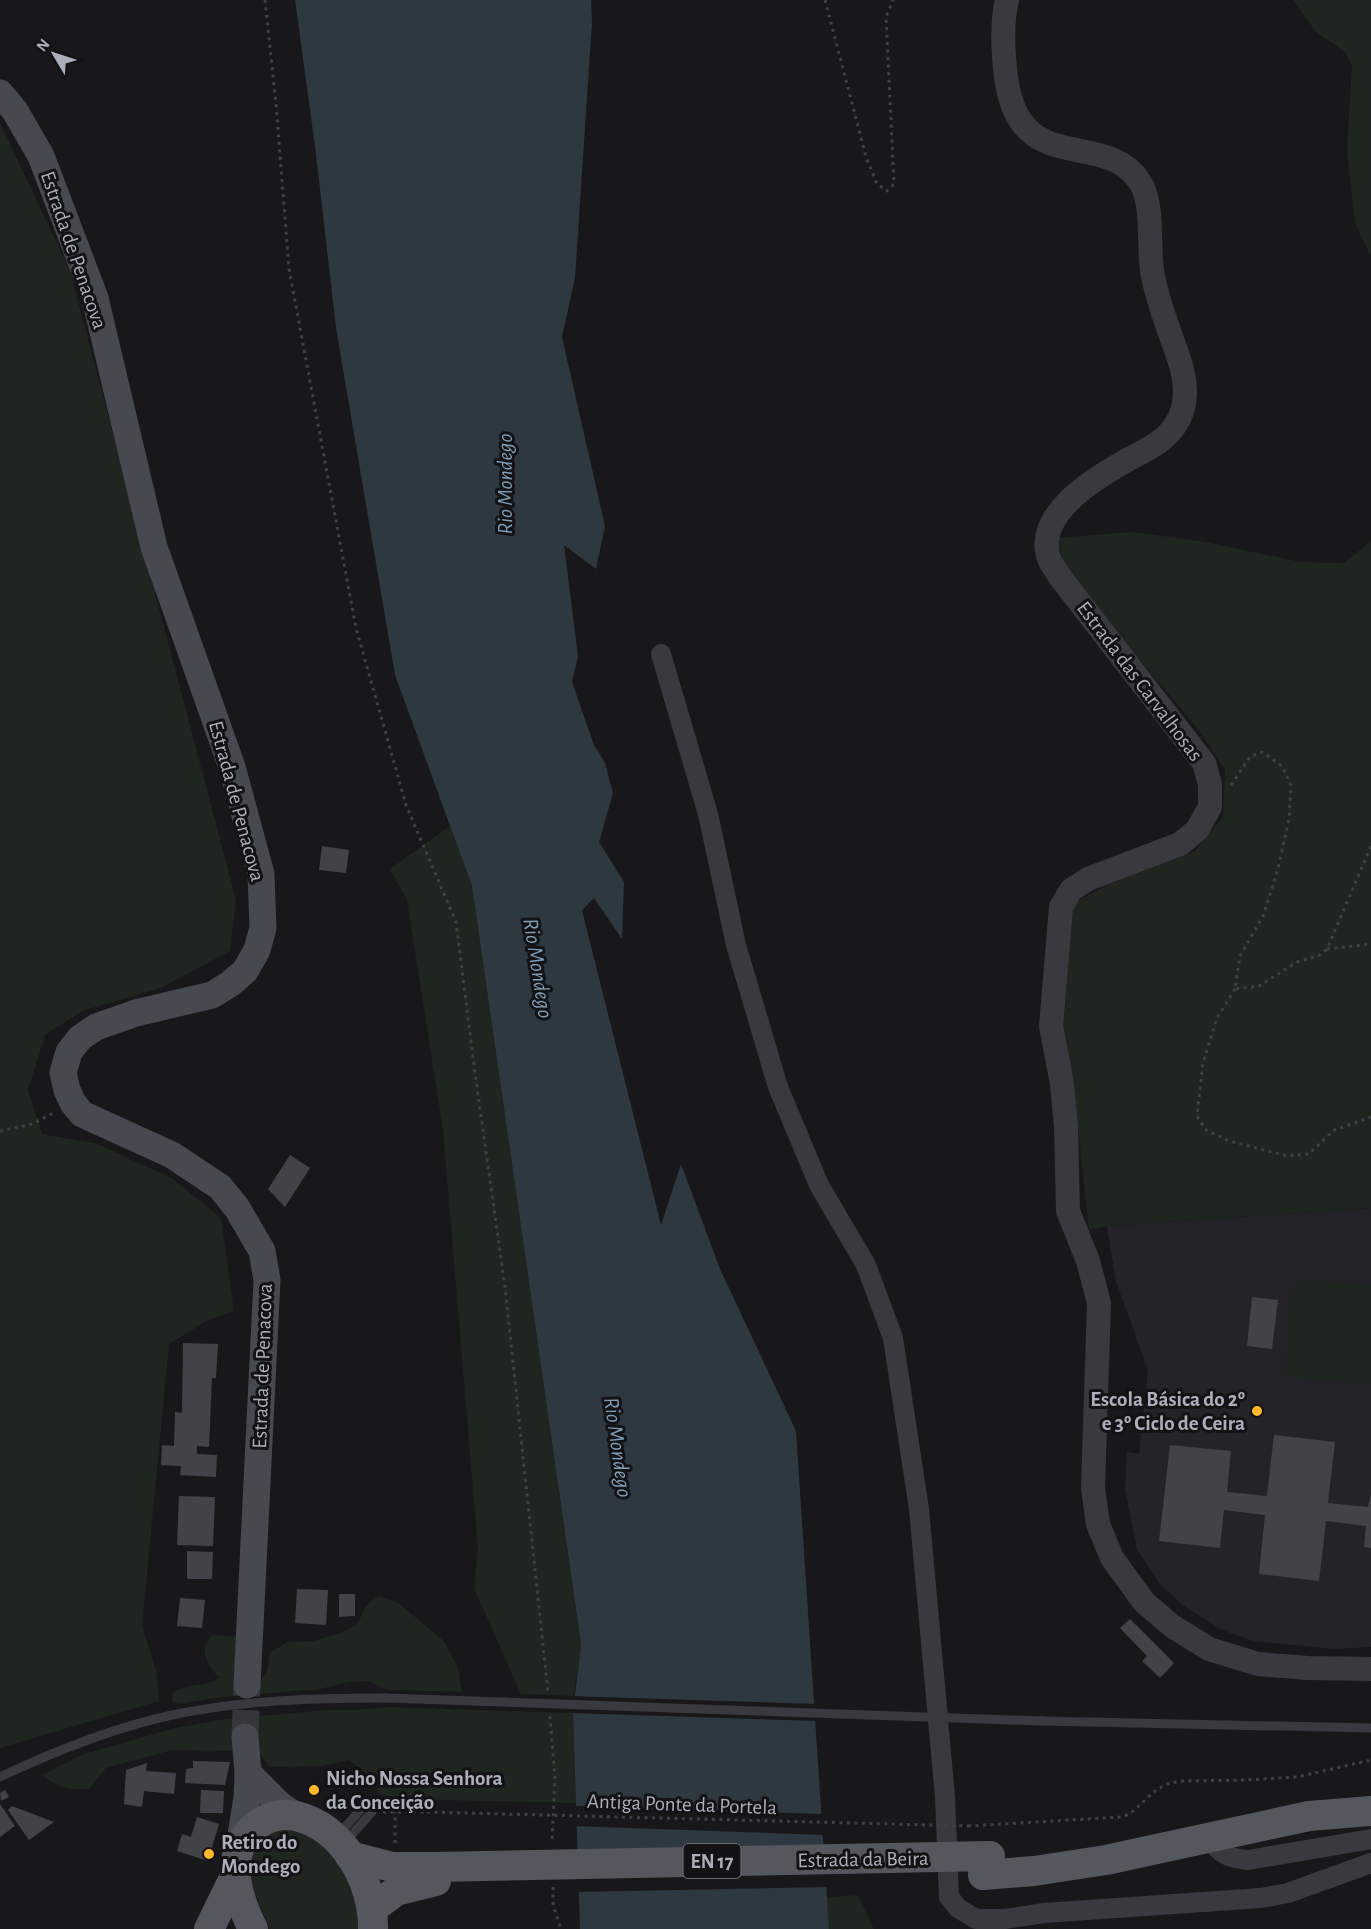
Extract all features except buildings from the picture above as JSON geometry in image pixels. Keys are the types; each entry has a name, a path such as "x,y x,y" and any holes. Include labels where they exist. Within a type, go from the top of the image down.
{"main road":[{"name":"Estrada de Penacova","path":"0,93 15,111 41,156 95,298 154,547 232,767 261,874 263,928 257,950 245,971 213,995 136,1013 96,1027 81,1038 69,1053 63,1073 73,1103 82,1114 172,1155 220,1187 237,1208 262,1251 267,1280 247,1684"},
{"path":"245,1737 248,1773 247,1798 235,1876 253,1929"},
{"path":"248,1773 279,1804 296,1816 318,1825 343,1846 363,1881 373,1919"},
{"name":"Estrada da Beira","path":"986,1866 1092,1845 1287,1801 1371,1792"},
{"name":"Estrada da Beira","path":"343,1846 392,1867 436,1874 1087,1864 1309,1816 1371,1811"},
{"path":"239,1847 254,1827 265,1819 275,1815 296,1816"},
{"name":"Estrada da Beira","path":"373,1919 396,1891 436,1874"},
{"path":"209,1929 235,1876"}],"street":[{"name":"Estrada das Carvalhosas","path":"1007,0 1004,14 1004,59 1008,92 1017,117 1027,129 1056,146 1116,160 1130,170 1141,184 1149,211 1152,275 1184,374 1185,404 1176,425 1159,442 1112,469 1069,500 1055,517 1047,540 1050,560 1204,763 1210,784 1210,801"},
{"path":"661,654 708,814 736,945 778,1087 819,1185 866,1264 893,1338 919,1509 945,1797 949,1897 958,1908 976,1918 1005,1919 1066,1912 1261,1898 1288,1893 1371,1863"},
{"path":"1210,801 1210,807 1197,830 1180,844 1088,879 1071,890 1061,907 1051,1026 1063,1094 1068,1211 1088,1261 1098,1303 1093,1488 1098,1524 1112,1558 1144,1602 1172,1626 1209,1649 1258,1664 1371,1669"},
{"path":"1208,1839 1222,1854 1248,1860 1371,1839"}],"lane":[{"path":"0,1777 78,1743 171,1715 218,1707 326,1699 386,1698 1042,1720 1371,1728"},
{"path":"343,1846 368,1809"}],"path":[{"path":"265,0 289,269 356,628 406,805 456,922 506,1287 548,1694"},
{"path":"825,0 866,158 877,184 887,191 894,184 886,17 892,0"},
{"path":"1210,801 1230,787 1250,757 1263,752 1282,766 1291,785 1289,819 1278,869 1263,916 1240,956 1235,988 1217,1018 1203,1063 1197,1116 1206,1130 1228,1141 1288,1156 1309,1154 1334,1130 1371,1117"},
{"path":"1235,988 1259,986 1297,962 1320,955 1327,949 1371,846"},
{"path":"1327,949 1371,944"},
{"path":"0,1131 32,1124 73,1103"},
{"path":"550,1716 555,1778 552,1846"},
{"name":"Antiga Ponte da Portela","path":"395,1844 396,1812 968,1826 1121,1817 1130,1814 1156,1790 1180,1781 1289,1778 1371,1760"},
{"path":"552,1882 553,1905 561,1929"}],"shaded area":[{"path":"1293,0 1371,0 1371,257 1355,222 1347,152 1352,65 1345,52 1316,32"},
{"path":"0,123 70,271 236,900 230,951 161,988 82,1011 45,1035 28,1090 42,1134 98,1144 171,1178 221,1218 234,1311 208,1320 169,1344 142,1626 157,1674 159,1701 0,1748"},
{"path":"1133,532 1206,542 1301,562 1344,563 1371,541 1371,1208 1107,1226 1089,1230 1076,1109 1060,1027 1073,904 1107,885 1195,851 1223,817 1225,770 1198,729 1068,575 1056,538"},
{"path":"450,826 472,886 581,1644 574,1696 521,1694 474,1588 478,1550 443,1130 407,900 390,869"},
{"name":"Escola Básica do 2º e 3º Ciclo de Ceira","path":"1371,1208 1371,1647 1334,1649 1253,1641 1222,1630 1181,1604 1159,1583 1137,1549 1125,1489 1127,1452 1139,1454 1148,1370 1116,1282 1107,1226"},
{"path":"1295,1278 1371,1286 1371,1385 1284,1376"},
{"path":"378,1596 397,1602 444,1641 458,1668 462,1692 387,1690 369,1681 349,1682 320,1689 214,1698 180,1704 172,1701 173,1692 220,1678 208,1663 205,1652 208,1640 213,1635 240,1637 258,1684 267,1671 270,1653 287,1642 314,1641 343,1632 358,1623 366,1606"},
{"path":"386,1707 573,1713 576,1803 392,1799 379,1794 375,1780 349,1760 322,1766 269,1767 260,1754 233,1751 172,1750 106,1768 89,1789 64,1788 42,1775 84,1754 175,1728 226,1719"},
{"path":"287,1828 310,1833 319,1840 337,1862 352,1890 359,1918 358,1929 270,1929 253,1885 250,1870 252,1857 257,1845 269,1835"},
{"path":"858,1895 874,1929 683,1929 723,1906"}],"water":[{"name":"Rio Mondego","path":"295,0 591,0 592,22 575,278 562,337 605,526 596,569 564,545 578,656 572,682 594,745 605,763 613,793 599,842 624,882 622,939 594,898 582,910 661,1225 681,1164 720,1269 796,1431 829,1929 580,1929 573,1713 581,1644 472,886 395,675 336,328"}],"pier":[{"path":"571,1696 817,1704 818,1721 570,1713"},
{"path":"573,1806 824,1814 826,1835 574,1826"},
{"path":"827,1850 829,1887 576,1892 575,1853"}],"tunnel":[{"path":"245,1737 247,1685"}],"place":[{"name":"Escola Básica do 2º e 3º Ciclo de Ceira","path":"1257,1411"},
{"name":"Nicho Nossa Senhora da Conceição","path":"314,1790"},
{"name":"Retiro do Mondego","path":"209,1854"}]}
